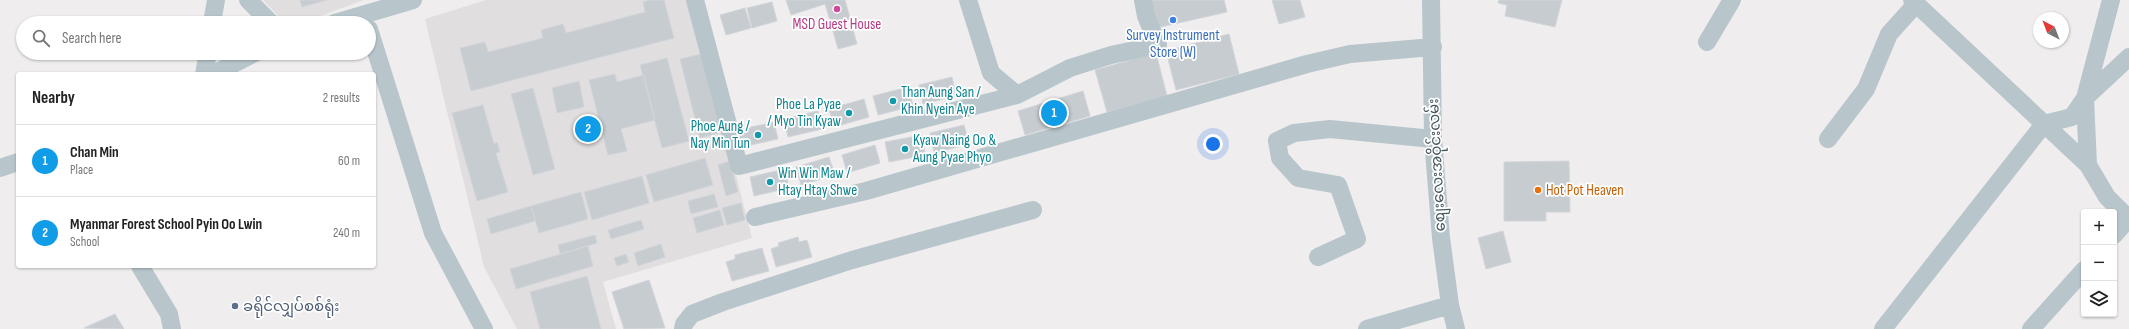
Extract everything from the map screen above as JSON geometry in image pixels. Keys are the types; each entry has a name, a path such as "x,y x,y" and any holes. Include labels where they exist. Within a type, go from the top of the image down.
{"street":[{"path":"213,16 216,0"},
{"path":"248,0 264,16"},
{"path":"376,18 413,0"},
{"path":"695,0 739,166 1017,95 1070,68 1111,55 1158,45 1146,16 1143,0"},
{"path":"968,0 991,72 1017,95"},
{"name":"စျေးလေးအဝိုင်းလမ်း","path":"1431,0 1433,47 1433,139 1441,238 1450,305 1456,329"},
{"path":"1707,42 1732,0"},
{"path":"2088,165 2085,98 2111,0"},
{"path":"1828,139 1866,89 1889,34 1914,2 2088,165 2107,197 2129,219 2117,232"},
{"path":"755,217 866,191 1307,64 1350,54 1433,47"},
{"path":"376,51 433,233 484,329"},
{"path":"1883,329 2044,124 2072,117 2085,98 2129,57"},
{"path":"204,72 207,60"},
{"path":"218,72 241,60"},
{"path":"1318,257 1357,240 1338,185 1298,178 1280,158 1277,142 1294,133 1330,129 1433,139"},
{"path":"0,168 16,163"},
{"path":"683,329 684,324 692,314 723,302 852,260 1033,210"},
{"path":"141,268 169,314 172,329"},
{"path":"2032,329 2081,273"},
{"path":"1367,329 1450,305"}],"shaded area":[{"path":"263,0 364,0 320,16 278,16"},
{"path":"486,0 692,0 752,238 603,282 616,329 517,329 484,267 425,19"}],"building":[{"path":"300,0 327,0 302,7"},
{"path":"650,0 664,0 674,38 471,91 460,48 485,42 488,52 543,38 541,30 563,24 566,33 645,12 643,2"},
{"name":"MSD Guest House","path":"786,0 845,0 851,21 832,27 825,4 791,15"},
{"name":"Survey Instrument Store (W)","path":"1150,0 1224,0 1227,12 1156,28"},
{"path":"1272,0 1300,0 1305,17 1279,24"},
{"path":"1499,0 1562,0 1555,27 1505,16 1507,5 1498,3"},
{"path":"772,2 777,21 752,28 747,8"},
{"path":"745,8 751,28 726,35 720,15"},
{"path":"852,26 857,44 838,49 833,31"},
{"path":"1229,34 1239,74 1176,90 1166,51"},
{"path":"1156,53 1167,96 1107,112 1095,70"},
{"path":"701,54 721,132 700,138 680,59"},
{"path":"667,58 689,141 662,148 640,65"},
{"path":"615,74 617,82 644,75 655,120 621,129 627,151 608,155 589,80"},
{"path":"952,77 956,96 923,104 919,85"},
{"path":"579,81 584,107 557,113 552,88"},
{"name":"Than Aung San / Khin Nyein Aye","path":"908,87 913,106 878,115 873,96"},
{"path":"533,88 555,169 533,175 511,94"},
{"path":"1083,91 1090,116 1025,135 1018,111"},
{"name":"Phoe La Pyae / Myo Tin Kyaw","path":"864,99 869,117 834,127 829,109"},
{"path":"483,105 494,144 497,142 500,152 496,153 508,192 477,201 452,113"},
{"path":"818,111 822,129 788,137 784,119"},
{"name":"Phoe Aung / Nay Min Tun","path":"774,122 778,139 742,147 738,130"},
{"path":"964,125 969,144 934,153 930,133"},
{"name":"Kyaw Naing Oo & Aung Pyae Phyo","path":"922,135 925,155 889,162 885,142"},
{"path":"875,145 880,163 847,173 842,155"},
{"path":"829,157 835,175 801,185 796,167"},
{"path":"705,158 713,185 654,202 646,175"},
{"path":"730,161 738,192 726,196 718,165"},
{"path":"1569,161 1570,212 1546,212 1546,221 1504,221 1504,162"},
{"name":"Win Win Maw / Htay Htay Shwe","path":"785,169 789,188 754,196 750,177"},
{"path":"642,176 649,203 592,220 584,192"},
{"path":"581,192 588,219 539,233 531,206"},
{"path":"714,194 718,207 691,214 688,201"},
{"path":"741,203 745,220 727,225 722,208"},
{"path":"531,206 535,221 491,234 487,219"},
{"path":"720,210 724,225 697,233 693,218"},
{"path":"641,220 644,229 611,239 608,230"},
{"path":"1503,231 1511,262 1486,269 1478,238"},
{"path":"595,235 597,243 560,254 558,245"},
{"path":"798,237 799,242 807,240 812,257 776,267 771,249 779,246 778,243"},
{"path":"661,244 665,257 638,266 634,253"},
{"path":"588,246 593,266 516,289 510,269"},
{"path":"762,248 769,271 732,281 726,262 735,259 735,255"},
{"path":"626,254 629,262 617,266 614,258"},
{"path":"587,276 601,329 540,329 530,292"},
{"path":"649,280 665,328 624,329 612,292"},
{"path":"115,314 124,329 84,328"}],"place":[{"name":"MSD Guest House","path":"837,9"},
{"name":"Survey Instrument Store (W)","path":"1173,20"},
{"name":"Than Aung San / Khin Nyein Aye","path":"893,101"},
{"name":"Phoe La Pyae / Myo Tin Kyaw","path":"849,113"},
{"name":"Chan Min","path":"1054,113"},
{"name":"Myanmar Forest School Pyin Oo Lwin","path":"588,129"},
{"name":"Phoe Aung / Nay Min Tun","path":"758,135"},
{"name":"Kyaw Naing Oo & Aung Pyae Phyo","path":"905,149"},
{"name":"Win Win Maw / Htay Htay Shwe","path":"770,182"},
{"name":"Hot Pot Heaven","path":"1538,190"},
{"name":"ခရိုင်လျှပ်စစ်ရုံး","path":"235,306"}]}
